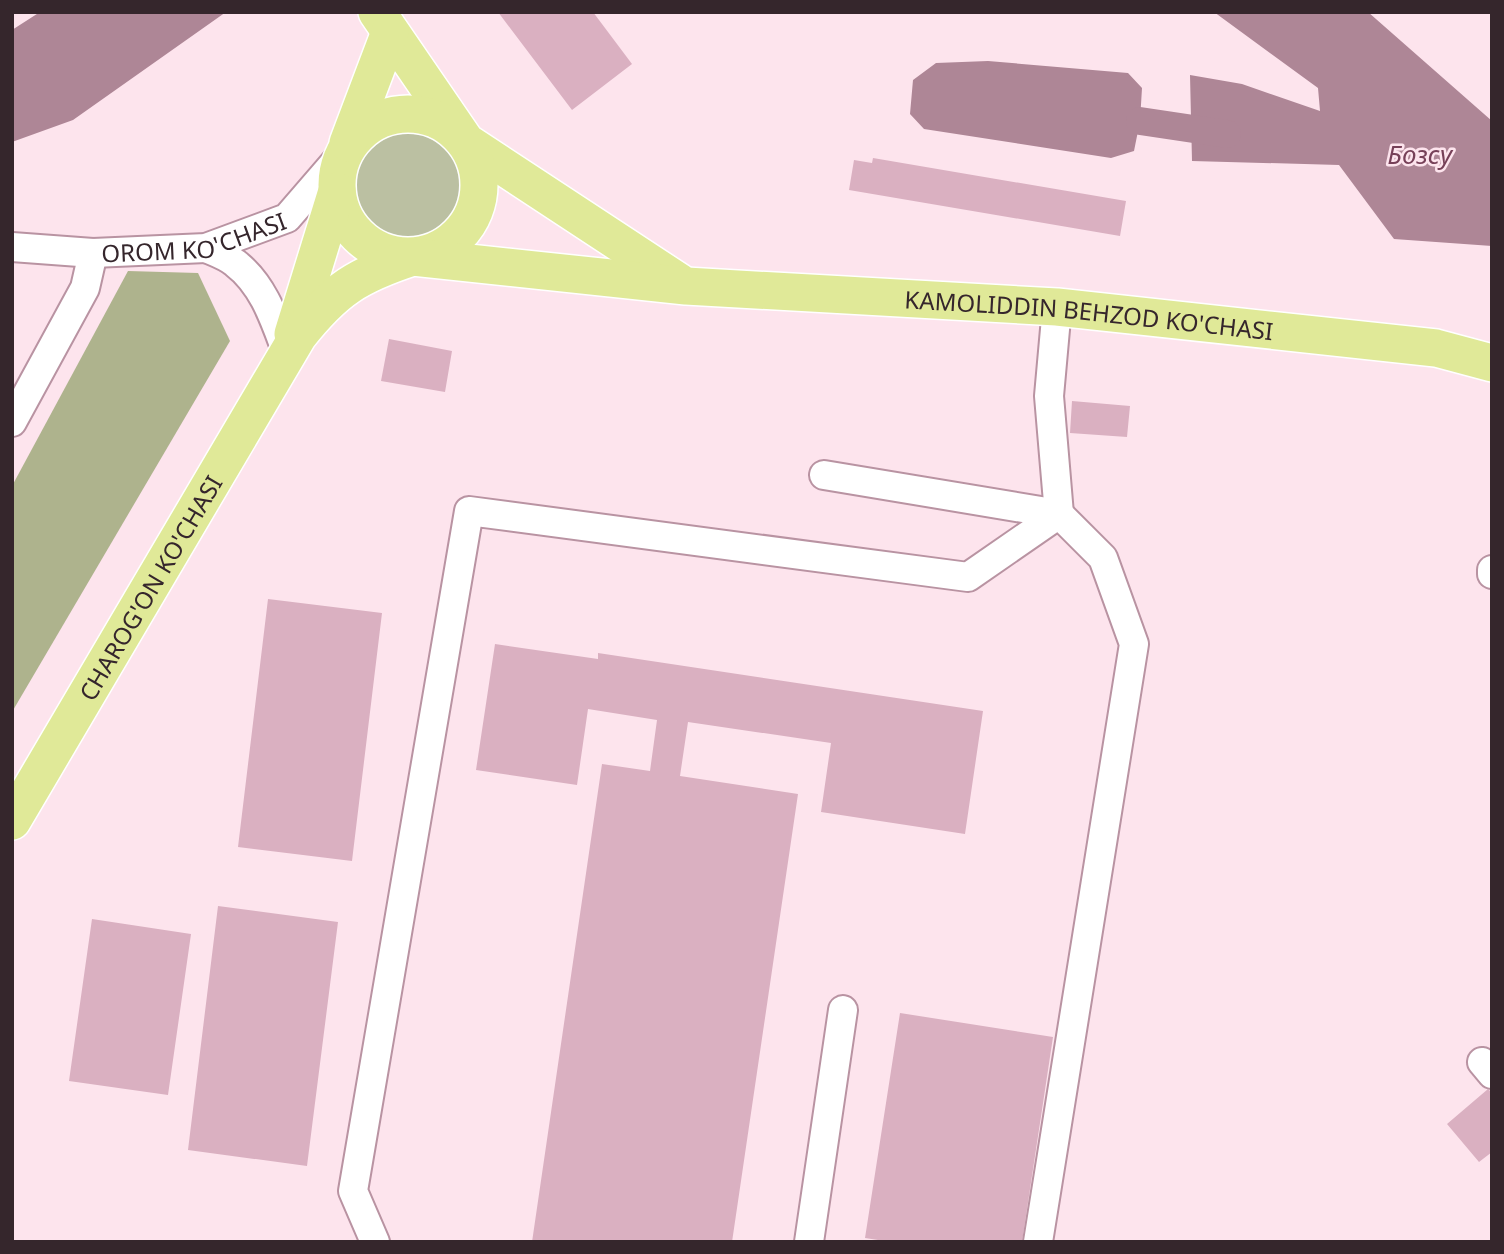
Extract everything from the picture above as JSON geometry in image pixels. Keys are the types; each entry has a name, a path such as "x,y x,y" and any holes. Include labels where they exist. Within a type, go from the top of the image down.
{"main road":[{"path":"287,354 311,320 339,292 371,272 434,252 453,241 468,225 477,205 480,183 476,162 466,142 384,22"},
{"path":"287,354 337,191 338,171 384,22"},
{"path":"344,152 358,133 379,119 402,113 426,115 449,125 466,142 686,286"},
{"path":"337,191 341,210 352,230 369,245 390,255 413,257"},
{"name":"KAMOLIDDIN BEHZOD KO'CHASI","path":"413,257 686,286 1056,307 1436,348 1492,363"},
{"name":"CHAROG'ON KO'CHASI","path":"12,821 287,354"}],"street":[{"name":"OROM KO'CHASI","path":"12,247 93,253 206,248 287,218 344,152"},
{"path":"206,248 235,262 255,284 273,313 287,354"},
{"path":"12,422 85,288 93,253"},
{"path":"1056,307 1049,396 1059,514"},
{"path":"824,475 1059,514 1103,558 1134,645 1038,1242"},
{"path":"375,1242 353,1191 469,511 968,577 1059,514"},
{"path":"809,1242 843,1010"}],"green space":[{"path":"405,131 426,136 444,148 456,166 461,187 456,208 444,226 426,238 405,243 384,238 366,226 354,208 349,187 354,166 366,148 384,136"},
{"path":"128,271 198,273 230,341 12,712 12,486"}],"water":[{"path":"40,12 226,12 73,120 12,142 12,30"},
{"name":"Бозсу","path":"1214,12 1368,12 1492,121 1492,246 1394,239 1339,165 1192,161 1190,75 1242,84 1320,111 1318,88"},
{"path":"988,61 1128,73 1142,88 1140,121 1134,151 1111,158 924,129 910,114 913,80 936,63"}],"building":[{"path":"498,12 593,12 632,64 572,110"},
{"path":"873,158 1126,201 1120,236 849,190 854,160 872,163"},
{"path":"389,339 452,351 445,392 381,381"},
{"path":"1072,401 1130,406 1127,437 1070,433"},
{"path":"268,599 382,613 352,861 238,847"},
{"path":"495,644 598,659 598,653 983,711 965,834 821,812 831,743 688,722 680,776 798,794 732,1242 532,1242 602,764 650,771 657,720 588,709 577,785 476,770"},
{"path":"218,906 338,922 307,1166 188,1150"},
{"path":"92,919 191,934 168,1095 69,1081"},
{"path":"900,1013 1053,1037 1022,1242 891,1242 865,1238"},
{"path":"1488,1089 1492,1093 1492,1152 1479,1162 1447,1124"}],"waterway":[{"path":"1140,121 1227,134"}]}
